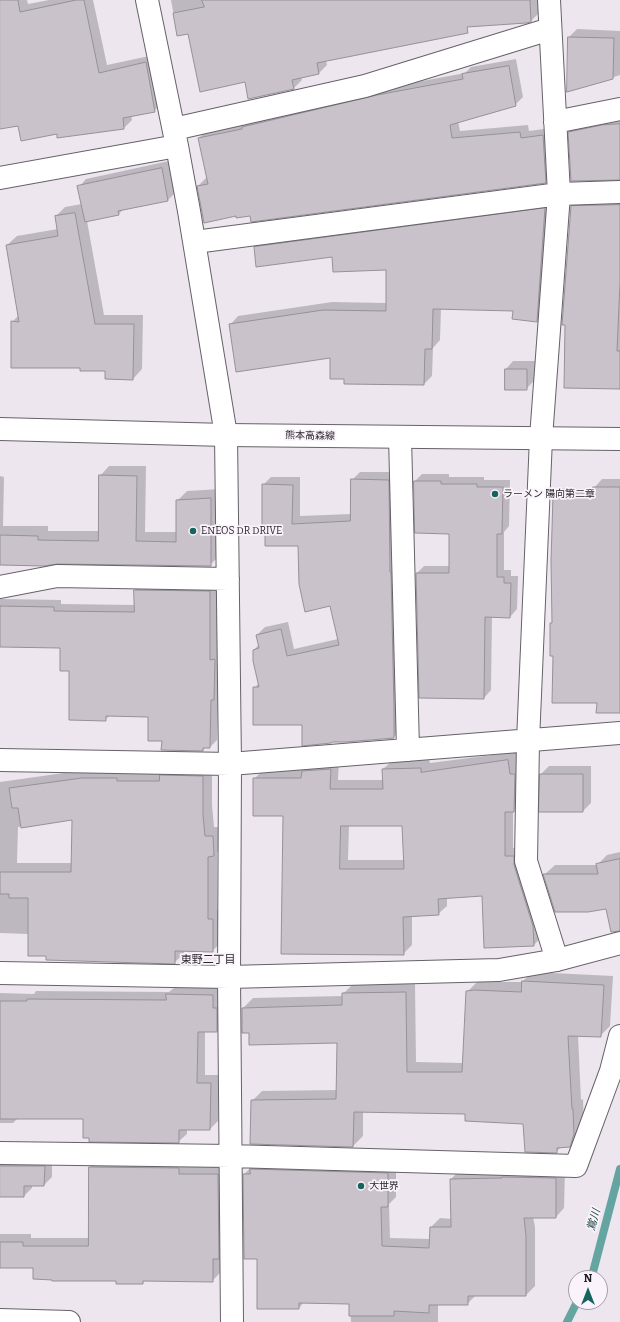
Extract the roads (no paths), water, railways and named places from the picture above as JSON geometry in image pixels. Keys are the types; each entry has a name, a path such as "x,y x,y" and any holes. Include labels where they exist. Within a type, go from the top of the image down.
{"street":[{"path":"147,0 176,138 195,242 226,435 230,764 229,977 232,1322"},
{"path":"549,0 558,194 541,438 528,741 526,862 557,960"},
{"path":"0,178 176,138 365,86 550,29"},
{"path":"555,122 620,109"},
{"path":"195,242 558,194 620,192"},
{"name":"熊本高森線","path":"0,429 226,435 620,438"},
{"path":"400,437 408,750"},
{"path":"0,587 57,576 228,579"},
{"path":"0,760 230,764 620,733"},
{"path":"0,973 229,977 499,970 557,960 620,943"},
{"path":"0,1152 231,1156 576,1166 611,1071 620,1036"},
{"path":"13,1321 69,1322"}],"waterway":[{"name":"鴬川","path":"594,1270 620,1169"},
{"name":"鴬川","path":"567,1322 573,1310"}],"place":[{"name":"ラーメン 陽向第二章","path":"495,494"},
{"name":"ENEOS DR DRIVE","path":"193,531"},
{"name":"大世界","path":"361,1186"}],"district":[{"name":"東野二丁目","path":"208,960"}]}
